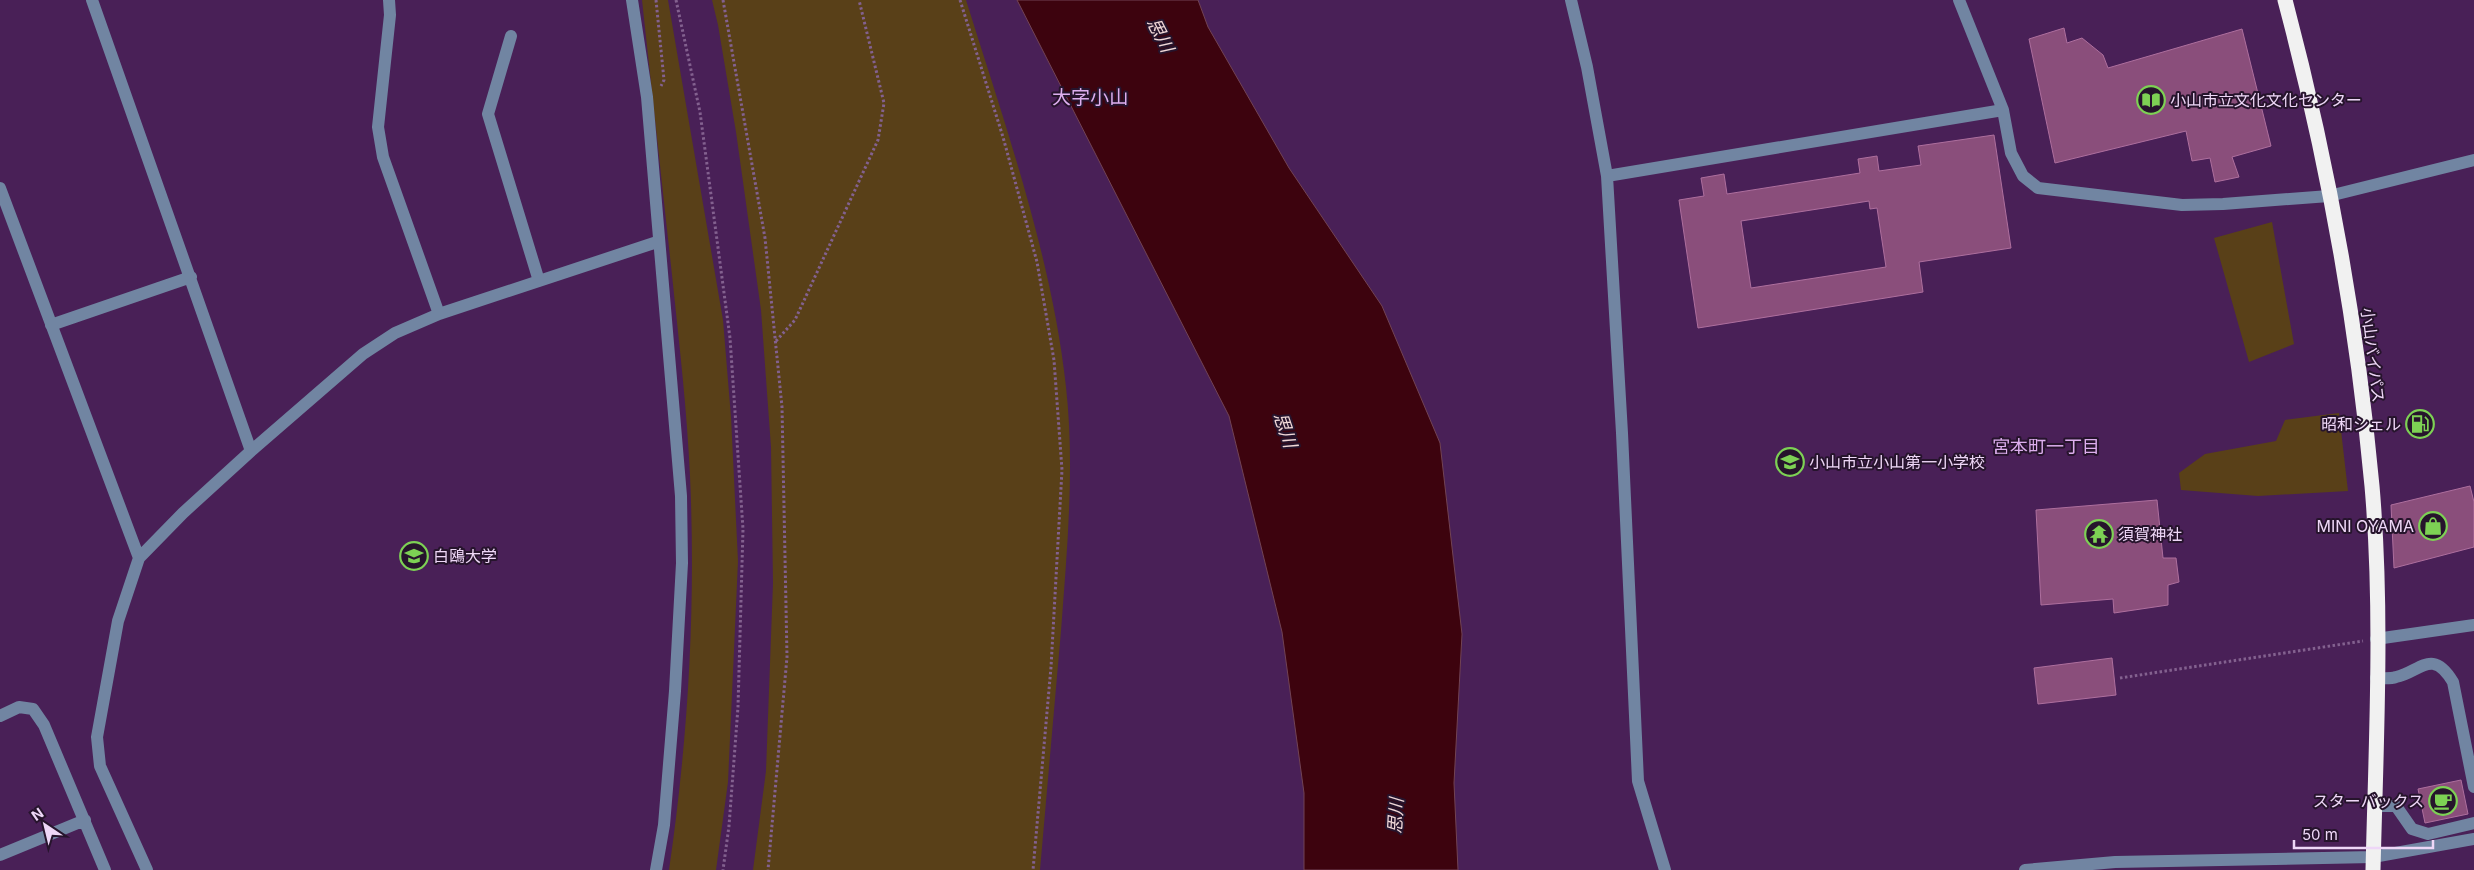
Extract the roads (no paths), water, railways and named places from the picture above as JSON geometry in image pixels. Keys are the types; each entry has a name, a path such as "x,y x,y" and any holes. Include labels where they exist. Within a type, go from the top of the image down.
{"highway":[{"name":"小山バイパス","path":"2285,0 2329,196 2355,347 2372,487 2376,640 2373,864"}],"street":[{"path":"92,0 251,450"},
{"path":"389,0 390,15 378,127 384,157 439,314"},
{"path":"632,0 647,97 657,242 676,427 682,564 675,692 664,825 656,870"},
{"path":"1570,0 1587,67 1607,176 1622,433 1638,781 1665,870"},
{"path":"1959,0 2003,110 2011,153 2023,176 2038,188 2182,204 2223,204 2329,196 2474,160"},
{"path":"511,36 488,114 539,281"},
{"path":"1607,176 2003,110"},
{"path":"0,188 138,558"},
{"path":"147,870 100,766 97,737 118,621 138,558 251,450 363,354 395,332 439,314 657,242"},
{"path":"51,325 191,277"},
{"path":"2376,640 2474,625"},
{"path":"2376,678 2398,677 2422,665 2443,667 2448,672 2453,682 2474,787"},
{"path":"0,716 19,707 33,709 44,725 105,870"},
{"path":"2374,806 2396,806 2412,829 2428,834 2474,823"},
{"path":"0,855 85,820"},
{"path":"2025,870 2115,866 2373,864 2474,839"}],"water":[{"name":"思川","path":"1017,0 1198,0 1208,27 1289,168 1382,306 1440,443 1462,634 1454,783 1458,870 1304,870 1304,793 1282,632 1229,416"}],"place":[{"name":"小山市立文化文化センター","path":"2151,100"},
{"name":"昭和シェル","path":"2420,424"},
{"name":"小山市立小山第一小学校","path":"1790,462"},
{"name":"MINI OYAMA","path":"2433,526"},
{"name":"須賀神社","path":"2099,534"},
{"name":"白鴎大学","path":"414,556"},
{"name":"スターバックス","path":"2443,801"}],"district":[{"name":"大字小山","path":"1090,97"},
{"name":"宮本町一丁目","path":"2046,447"}]}
